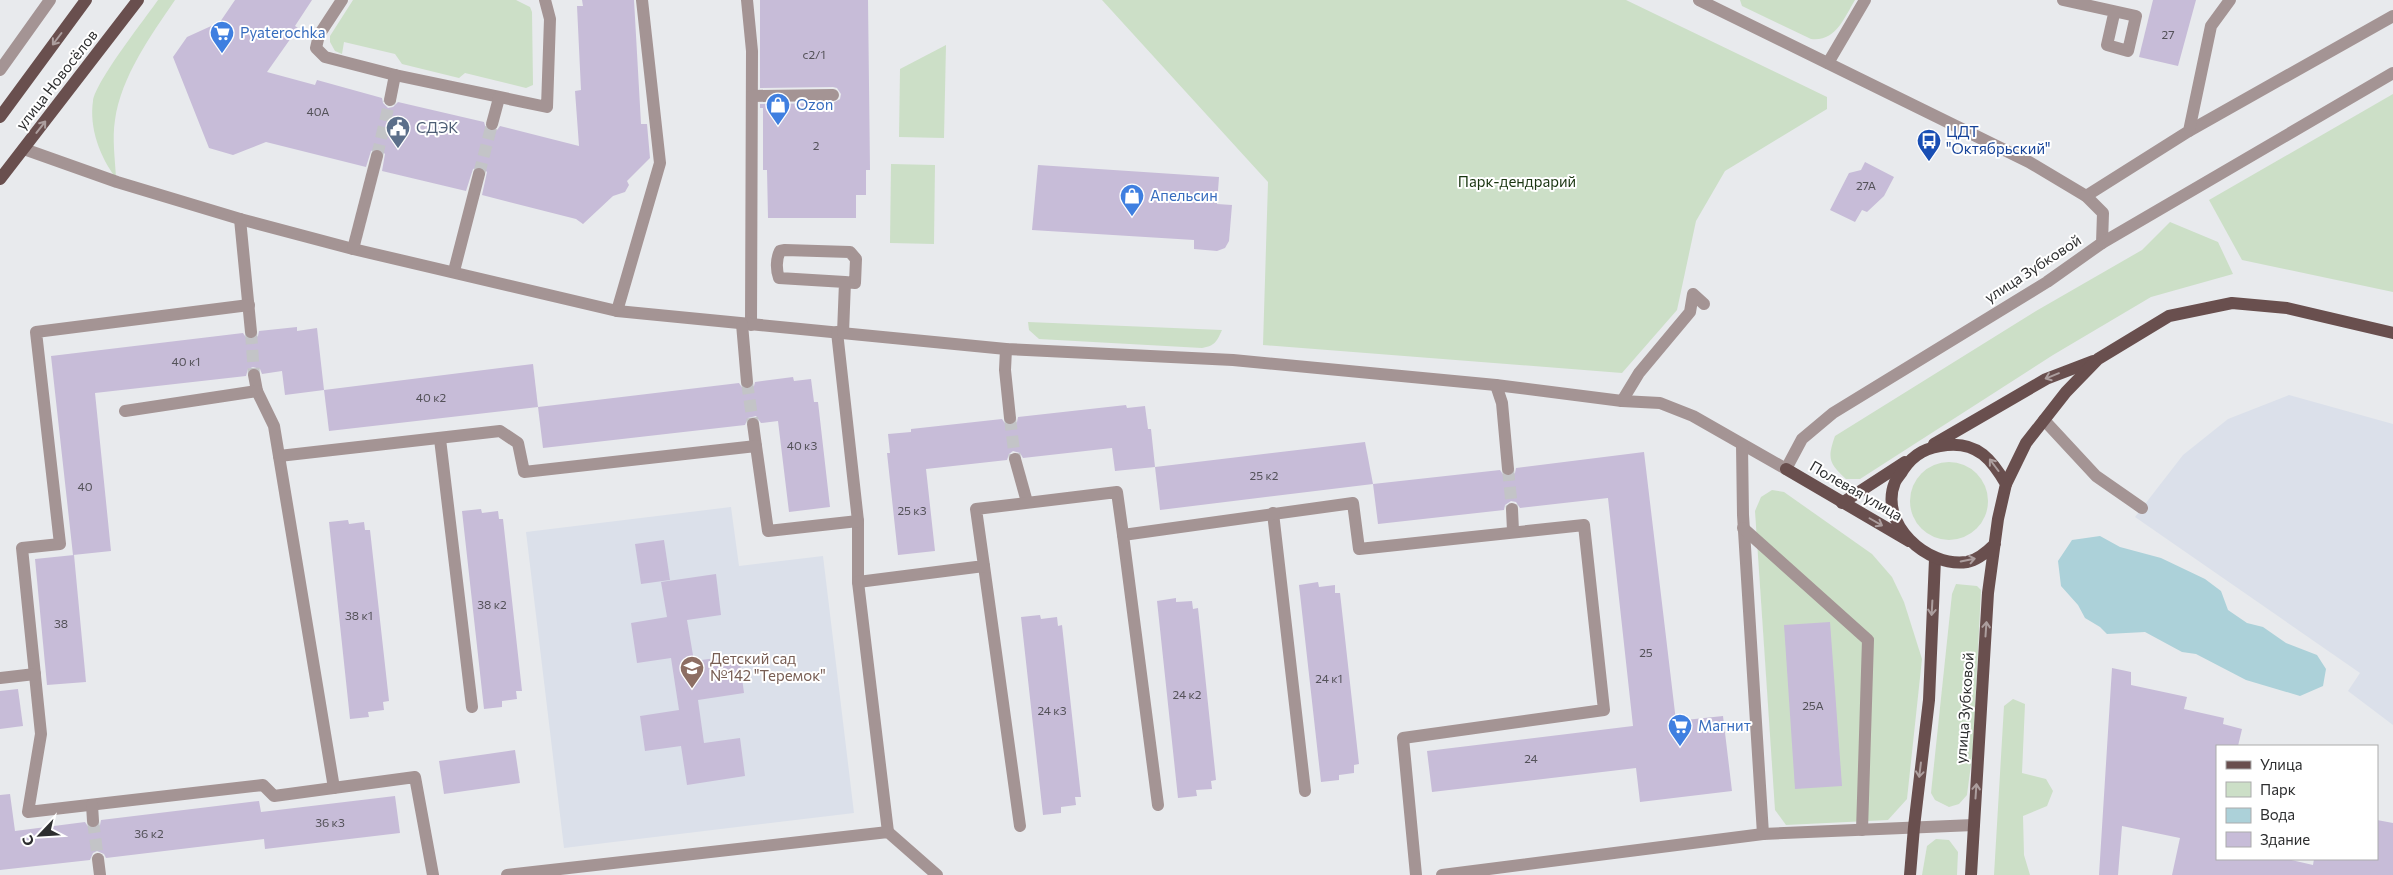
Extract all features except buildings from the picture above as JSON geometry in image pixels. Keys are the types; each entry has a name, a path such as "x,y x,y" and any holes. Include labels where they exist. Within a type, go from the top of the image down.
{"main road":[{"name":"улица Новосёлов","path":"0,117 86,0"},
{"name":"улица Новосёлов","path":"0,180 138,0"},
{"name":"улица Зубковой","path":"1971,875 1988,593 2006,484 2026,443 2066,392 2098,359 2169,316 2232,303 2287,308 2393,333"},
{"path":"1842,503 1931,446 2046,379 2098,359"},
{"path":"1931,446 1957,444 1985,454 2006,484"},
{"path":"1910,459 1895,482 1892,495 1894,514 1910,542 1935,559 1967,562 1983,556 1995,544"},
{"name":"Полевая улица","path":"1786,469 1910,542"},
{"path":"1910,875 1929,700 1935,559"}],"street":[{"path":"0,70 50,0"},
{"path":"342,0 319,35 316,48 325,57 395,75 547,107 550,20 545,0"},
{"path":"617,311 660,163 642,0"},
{"path":"747,0 752,51 746,325 747,382"},
{"name":"улица Зубковой","path":"1699,0 2029,162 2086,196 2103,213 2102,242 2047,282 1833,413 1802,439 1786,469"},
{"path":"1828,64 1865,0"},
{"path":"2063,0 2136,16 2128,51 2107,45 2114,14"},
{"path":"2189,131 2211,26 2230,0"},
{"path":"2086,196 2189,131 2393,16"},
{"path":"2102,242 2393,73"},
{"path":"390,100 395,75"},
{"path":"752,96 833,95"},
{"path":"492,124 499,98"},
{"path":"24,149 117,182 240,220 353,249 454,271 617,311 1006,349 1233,360 1496,385 1622,401 1660,403 1693,416 1786,469"},
{"path":"353,249 377,156"},
{"path":"454,271 479,174"},
{"path":"240,220 240,242 251,332"},
{"path":"785,250 850,252 856,259 855,283 845,282 780,278 777,272 778,255 785,250"},
{"path":"845,282 840,333 858,521 858,582 888,832 937,875"},
{"path":"1622,401 1639,373 1690,312 1693,294 1704,304"},
{"path":"249,305 36,332 60,544 22,548 41,734 28,812 262,785 274,796 415,777 433,875"},
{"path":"1006,349 1005,370 1010,418"},
{"path":"254,374 257,391 274,426 334,788"},
{"path":"1496,385 1502,403 1508,469"},
{"path":"125,411 257,391"},
{"path":"2044,420 2096,476 2142,508"},
{"path":"752,424 768,531 858,521"},
{"path":"279,456 500,432 518,443 524,472 756,446"},
{"path":"440,440 472,707"},
{"path":"1742,445 1743,528 1763,834"},
{"path":"1015,459 1027,502"},
{"path":"1020,826 976,509 1117,492 1158,805"},
{"path":"1123,535 1353,503 1359,549 1513,531 1584,525 1604,710 1403,738 1416,875"},
{"path":"1512,509 1513,531"},
{"path":"1273,513 1305,791"},
{"path":"1743,528 1868,640 1862,830"},
{"path":"858,582 984,566"},
{"path":"0,678 35,674"},
{"path":"92,805 93,821"},
{"path":"1442,875 1763,834 1974,825"},
{"path":"508,875 888,832"},
{"path":"98,859 100,875"}],"shaded area":[{"path":"2289,395 2393,424 2393,725 2348,691 2360,673 2135,517 2183,455 2228,419"},
{"name":"Детский сад №142 \"Теремок\"","path":"731,507 739,566 823,556 854,813 564,848 526,532"}],"green space":[{"path":"158,0 175,0 138,57 118,104 114,127 116,178 105,161 94,132 93,101 102,80 111,66"},
{"path":"353,0 516,0 530,7 532,12 533,85 526,88 465,73 459,78 402,64 395,54 344,42 342,54 335,51 330,42 330,36"},
{"name":"Парк-дендрарий","path":"1102,0 1626,0 1827,97 1827,109 1725,171 1696,221 1677,310 1622,373 1263,345 1268,182"},
{"path":"1740,0 1855,0 1843,21 1833,33 1820,39 1811,39 1742,6"},
{"path":"946,45 944,138 899,137 900,69"},
{"path":"2393,94 2393,292 2242,260 2209,200"},
{"path":"891,164 935,165 934,244 890,243"},
{"path":"2170,222 2218,242 2233,274 2151,297 2053,355 1860,479 1846,479 1836,469 1830,455 1835,436 2036,311 2142,250"},
{"path":"1028,322 1222,330 1215,342 1210,346 1202,348 1039,339 1029,330"},
{"path":"1949,462 1964,465 1977,473 1985,486 1988,501 1985,516 1977,529 1964,537 1949,540 1934,537 1921,529 1913,516 1910,501 1913,486 1921,473 1934,465"},
{"path":"1772,490 1784,492 1872,554 1892,577 1904,602 1922,659 1907,799 1888,820 1786,825 1775,810 1755,511 1761,497"},
{"path":"1956,584 1977,586 1981,590 1973,749 1967,795 1959,804 1949,807 1935,800 1931,793 1952,594"},
{"path":"2013,699 2025,704 2022,773 2046,779 2053,791 2047,806 2023,816 2024,855 2030,875 1994,875 2004,706"},
{"path":"1936,839 1949,840 1958,852 1957,875 1922,875 1927,846"}],"water":[{"path":"2100,536 2120,547 2161,558 2205,579 2221,591 2228,610 2247,623 2263,627 2286,643 2317,655 2326,669 2323,686 2300,696 2246,680 2196,654 2182,652 2145,632 2107,634 2100,627 2085,618 2078,605 2061,586 2058,561 2072,540"}],"tunnel":[{"path":"377,156 390,100"},
{"path":"479,174 492,124"},
{"path":"251,332 254,375"},
{"path":"747,382 753,424"},
{"path":"1010,418 1015,459"},
{"path":"1508,469 1512,509"},
{"path":"93,821 98,859"}],"place":[{"name":"Pyaterochka","path":"222,54"},
{"name":"Ozon","path":"778,126"},
{"name":"СДЭК","path":"398,149"},
{"name":"ЦДТ \"Октябрьский\"","path":"1929,162"},
{"name":"Апельсин","path":"1132,217"},
{"name":"Детский сад №142 \"Теремок\"","path":"692,689"},
{"name":"Магнит","path":"1680,747"}]}
